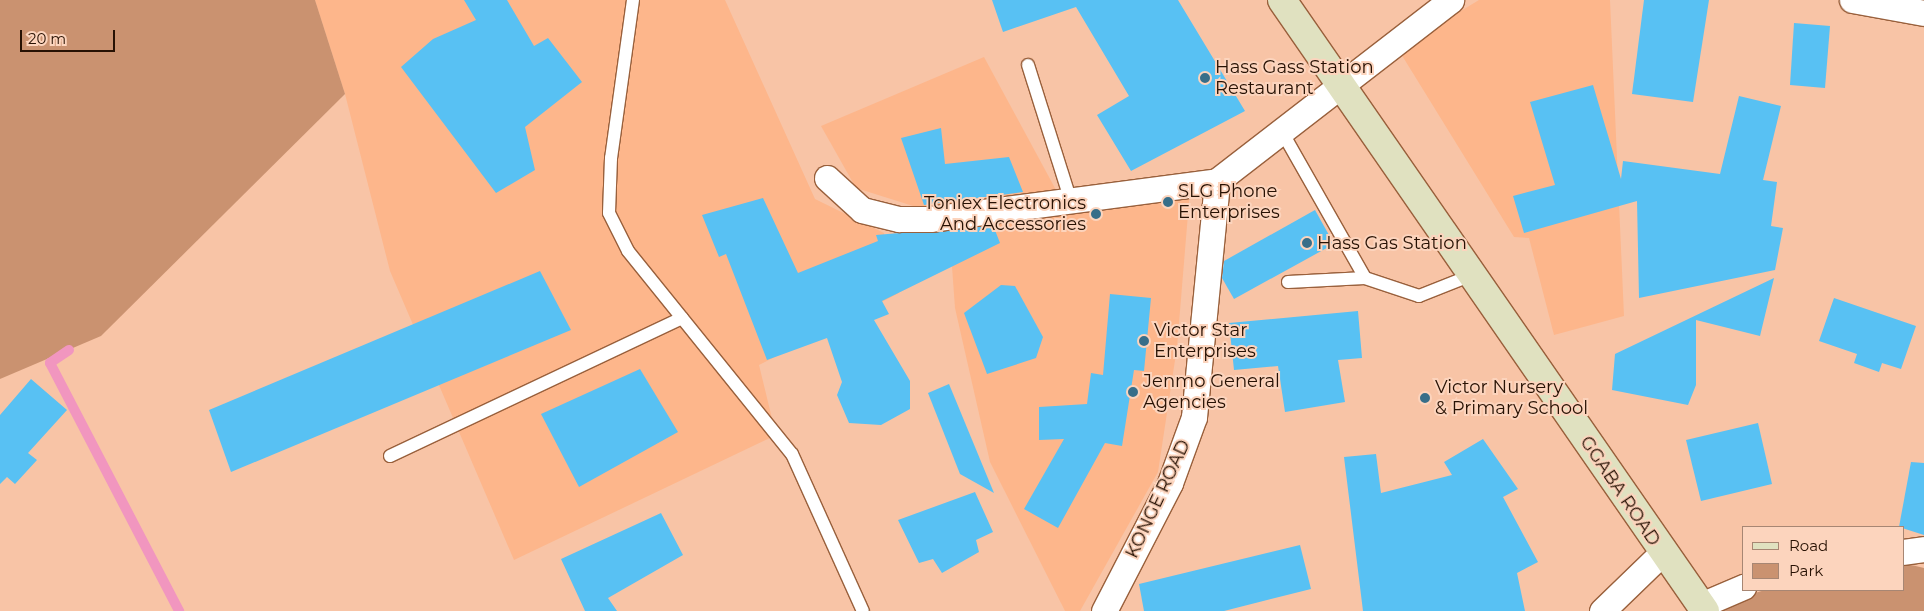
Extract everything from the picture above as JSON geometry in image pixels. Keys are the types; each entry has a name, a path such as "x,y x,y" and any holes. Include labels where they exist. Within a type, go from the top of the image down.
{"main road":[{"name":"GGABA ROAD","path":"1282,0 1662,553 1703,608"}],"street":[{"path":"827,178 862,210 899,220 1071,201 1217,181 1340,82 1451,0"},
{"path":"1852,0 1924,13"},
{"name":"KONGE ROAD","path":"1104,611 1170,483 1194,417 1217,181"},
{"path":"1904,552 1924,549"},
{"path":"1602,611 1662,553"},
{"path":"1703,608 1742,588"}],"lane":[{"path":"633,0 611,158 609,213 628,251 792,454 863,611"},
{"path":"1028,65 1071,201"},
{"path":"1281,130 1365,278"},
{"path":"1288,282 1365,278 1419,296 1472,275"},
{"path":"390,456 682,318"}],"shaded area":[{"path":"315,0 725,0 815,199 884,233 899,293 759,365 776,435 514,560 390,271 345,94"},
{"path":"1479,0 1610,0 1624,316 1554,335 1529,238 1514,237 1398,49"},
{"path":"984,57 1056,190 929,211 856,188 821,126"},
{"path":"1190,190 1177,347 1158,472 1080,611 1065,611 990,462 955,308 949,225"}],"green space":[{"path":"0,0 315,0 345,94 101,336 0,379"},
{"path":"1904,563 1924,568 1924,611 1723,611 1735,599 1762,591 1904,591"}],"building":[{"path":"464,0 507,0 534,46 548,38 582,82 525,127 535,170 496,193 401,67 433,39 476,20"},
{"path":"992,0 1178,0 1245,111 1131,171 1097,115 1129,96 1076,7 1003,32"},
{"path":"1644,0 1709,0 1693,102 1632,94"},
{"path":"1794,23 1830,26 1825,88 1790,85"},
{"path":"1593,85 1621,179 1623,161 1720,174 1739,96 1781,106 1763,180 1777,182 1771,226 1783,228 1775,270 1639,298 1637,201 1524,233 1513,196 1555,185 1530,102"},
{"path":"941,128 945,164 1009,157 1023,192 924,205 901,138"},
{"path":"763,198 798,273 878,241 876,235 993,225 1000,243 882,301 889,314 874,320 910,381 910,409 881,425 849,423 837,395 842,382 827,338 767,360 726,254 719,257 702,215"},
{"path":"1315,210 1334,244 1234,299 1222,278 1224,261"},
{"path":"540,271 571,330 231,472 209,410"},
{"path":"1774,278 1760,336 1696,320 1696,385 1688,405 1612,390 1615,354"},
{"path":"1001,285 1015,286 1043,337 1036,358 987,374 964,313"},
{"path":"1110,294 1151,298 1144,371 1134,370 1122,446 1105,443 1058,528 1024,509 1064,439 1039,440 1039,407 1087,404 1091,373 1103,375"},
{"path":"1834,298 1916,326 1901,369 1882,363 1879,372 1854,363 1857,354 1819,341"},
{"path":"1358,311 1362,358 1338,360 1345,402 1285,412 1278,366 1234,370 1229,323"},
{"path":"640,369 678,432 579,487 541,414"},
{"path":"31,379 67,410 28,453 37,460 15,484 7,477 0,484 0,415"},
{"path":"949,384 994,493 960,474 928,393"},
{"path":"1758,423 1772,484 1701,501 1686,440"},
{"path":"1483,439 1518,489 1503,497 1538,562 1517,573 1525,611 1363,611 1344,457 1376,454 1381,493 1452,475 1444,462"},
{"path":"1911,462 1924,463 1924,535 1904,529 1904,526 1899,526"},
{"path":"975,492 993,532 976,540 979,552 942,573 933,559 919,563 898,520"},
{"path":"661,513 683,555 608,598 617,611 585,611 561,559"},
{"path":"1300,545 1311,589 1224,611 1144,611 1139,584"}],"waterway":[{"path":"69,350 50,363 179,611"}],"place":[{"name":"Hass Gass Station Restaurant","path":"1205,78"},
{"name":"SLG Phone Enterprises","path":"1168,202"},
{"name":"Toniex Electronics And Accessories","path":"1096,214"},
{"name":"Hass Gas Station","path":"1307,243"},
{"name":"Victor Star Enterprises","path":"1144,341"},
{"name":"Jenmo General Agencies","path":"1133,392"},
{"name":"Victor Nursery & Primary School","path":"1425,398"}]}
